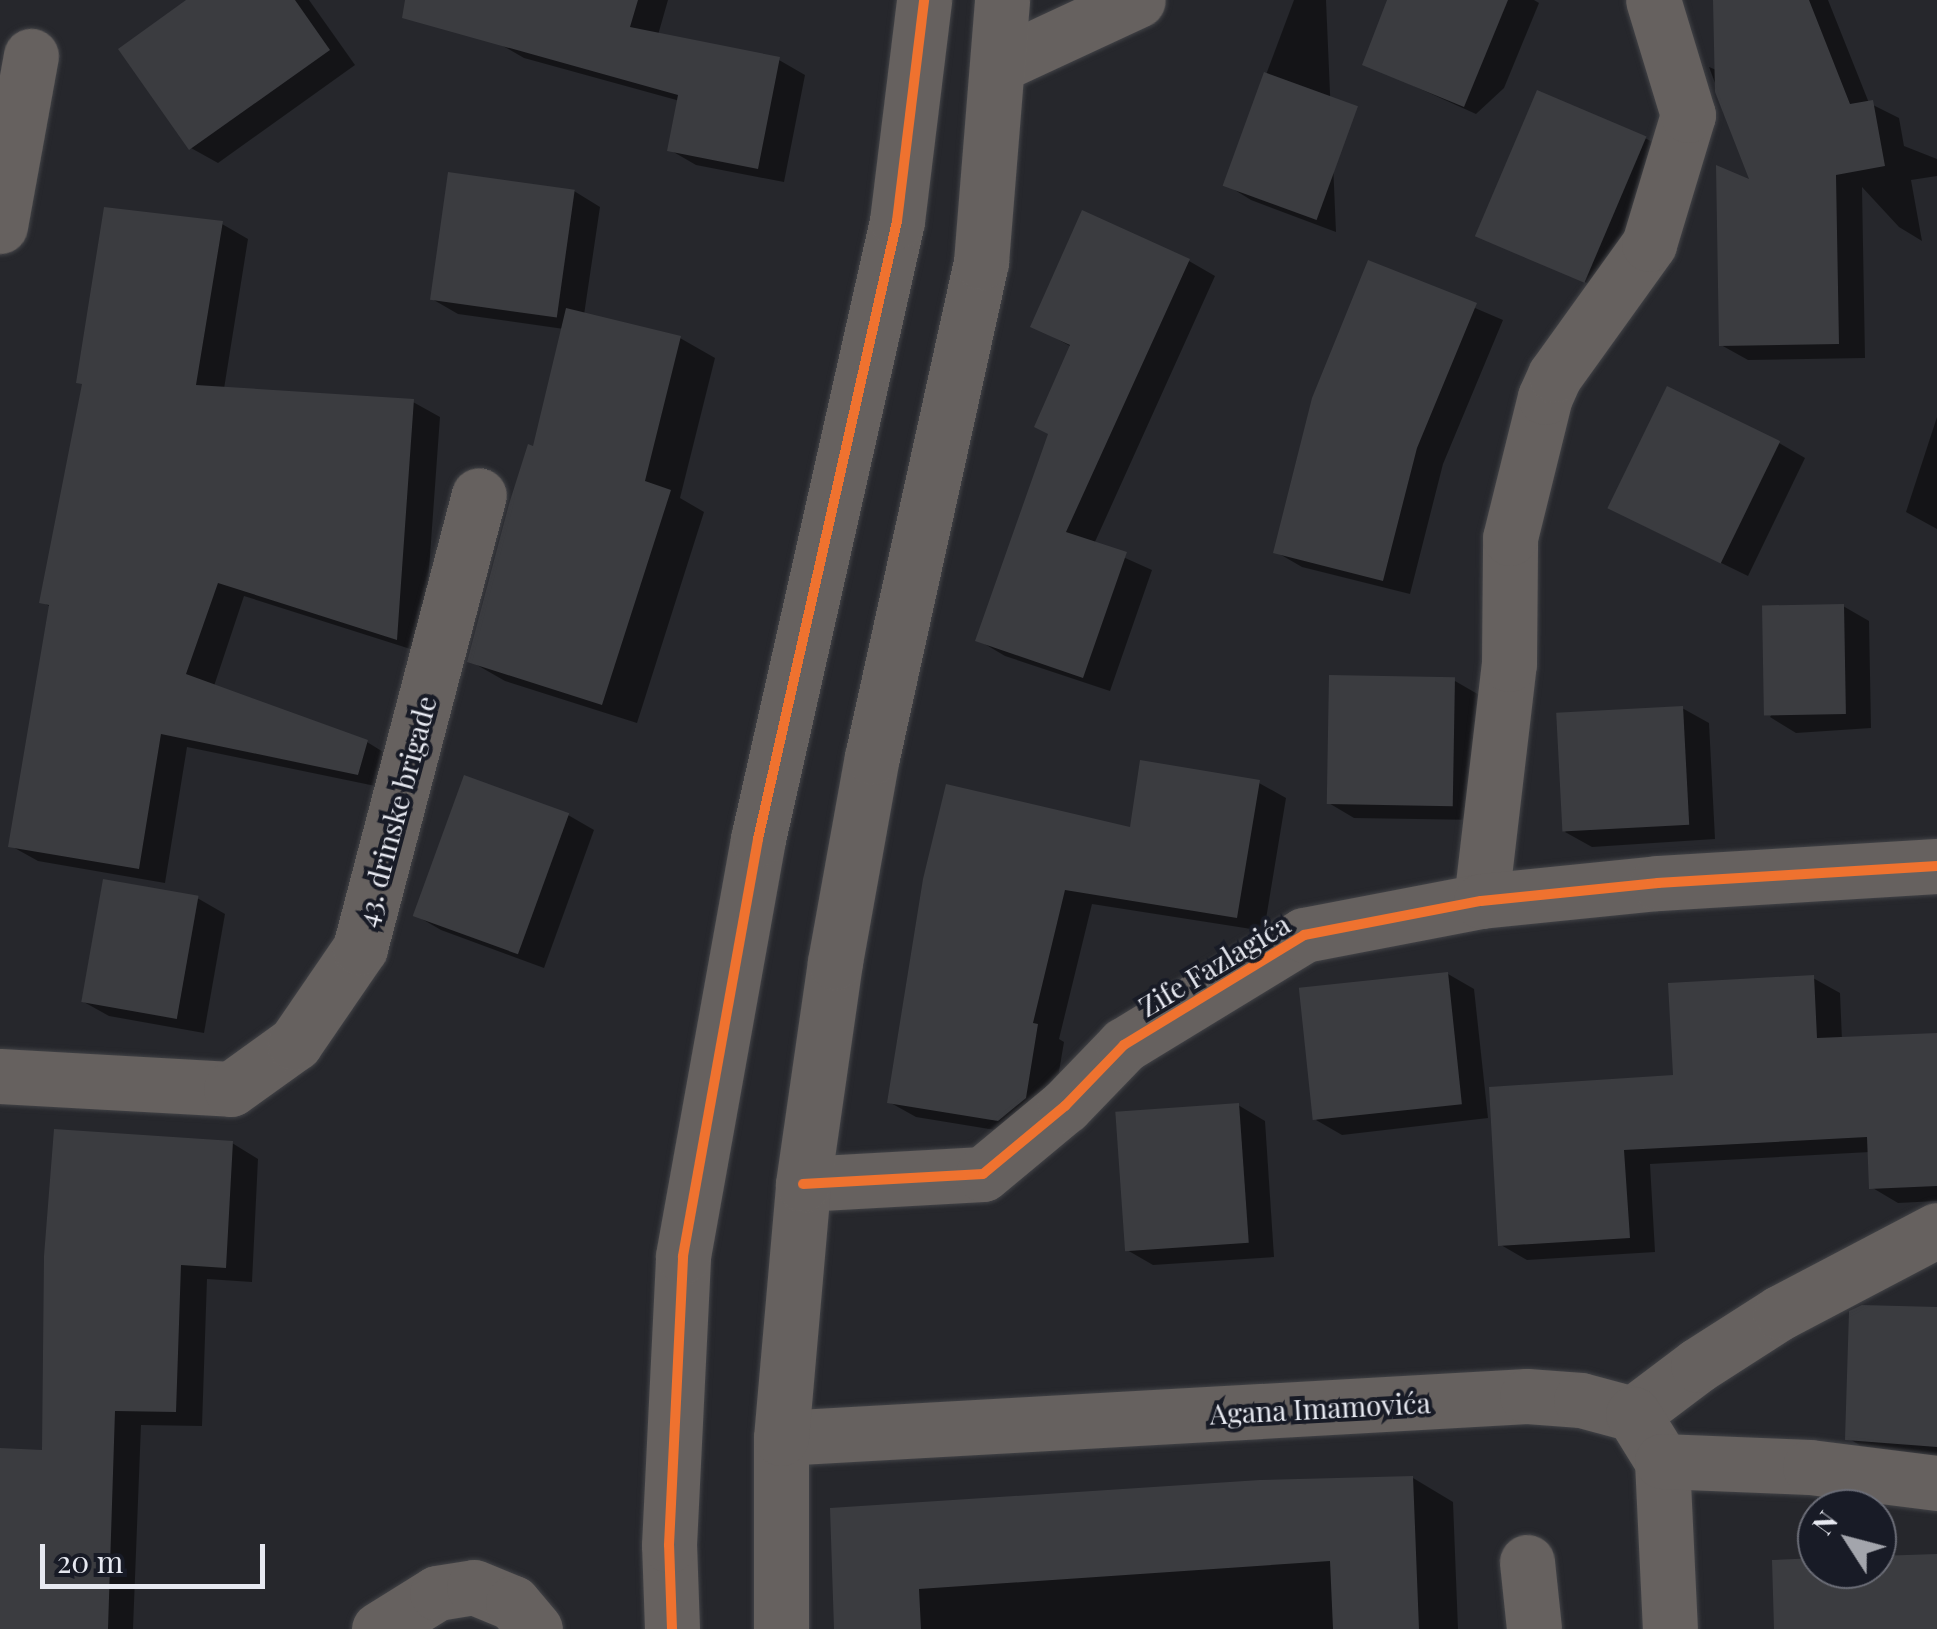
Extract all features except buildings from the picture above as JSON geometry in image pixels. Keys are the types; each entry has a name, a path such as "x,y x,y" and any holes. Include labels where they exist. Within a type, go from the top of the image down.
{"street":[{"path":"672,1629 669,1545 683,1256 758,838 897,221 924,0"},
{"path":"781,1629 781,1438 803,1184 835,962 872,756 981,262 1002,0"},
{"path":"998,64 1138,0"},
{"path":"1481,901 1509,664 1510,538 1545,397 1555,375 1650,244 1688,116 1653,0"},
{"path":"0,226 31,56"},
{"name":"43. drinske brigade","path":"0,1076 230,1089 295,1043 360,948 479,495"},
{"name":"Zife Fazlagića","path":"803,1184 983,1174 1066,1106 1124,1045 1304,935 1481,901 1658,883 1937,866"},
{"path":"1670,1629 1662,1460 1633,1414 1698,1364 1781,1312 1932,1238"},
{"name":"Agana Imamovića","path":"781,1438 1527,1396 1581,1400 1633,1414"},
{"path":"1662,1460 1810,1466 1937,1483"},
{"path":"1527,1562 1534,1629"},
{"path":"379,1629 437,1593 474,1587 513,1603 534,1629"}],"cycle path":[{"path":"672,1629 669,1545 683,1256 758,839 897,221 924,0"},
{"path":"803,1184 983,1174 1065,1106 1124,1045 1304,935 1481,901 1658,883 1937,866"}]}
